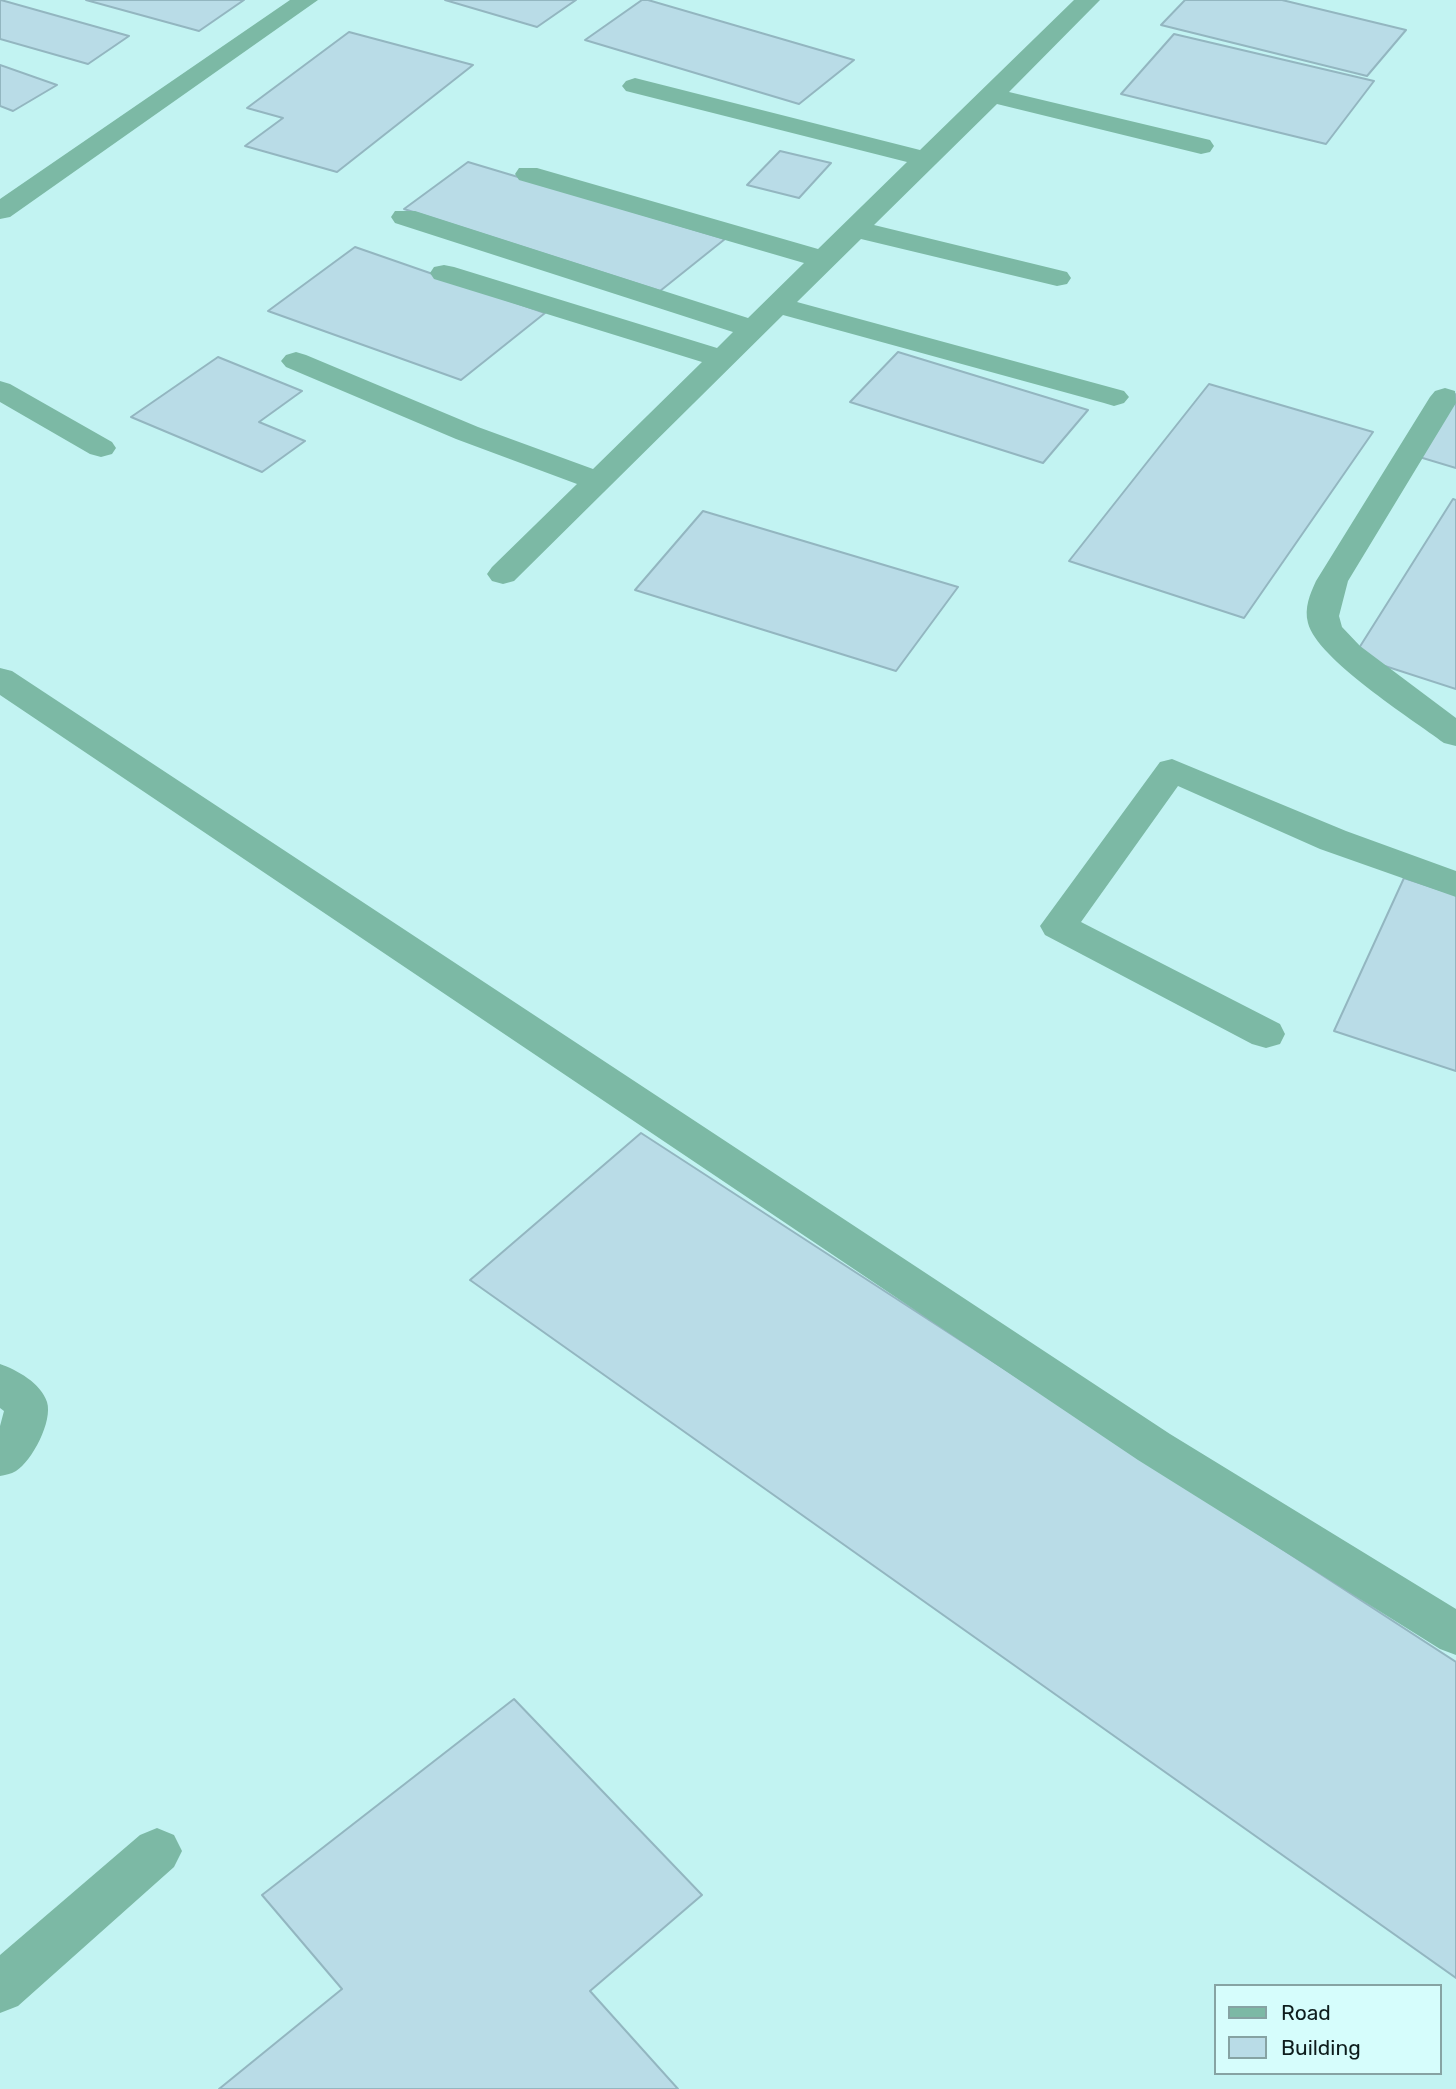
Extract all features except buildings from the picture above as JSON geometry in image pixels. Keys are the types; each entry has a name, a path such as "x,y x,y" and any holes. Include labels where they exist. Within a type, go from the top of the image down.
{"lane":[{"path":"0,211 306,0"},
{"path":"503,574 1088,0"},
{"path":"635,86 926,159"},
{"path":"991,95 1201,146"},
{"path":"528,174 824,260"},
{"path":"405,217 753,329"},
{"path":"855,229 1057,278"},
{"path":"444,273 722,359"},
{"path":"777,305 1114,397"},
{"path":"296,361 467,433 597,481"},
{"path":"0,390 101,447"},
{"path":"1445,397 1332,581 1323,601 1325,626 1341,648 1456,735"},
{"path":"0,680 1154,1447 1456,1634"},
{"path":"1266,1034 1058,926 1172,770 1333,839 1456,884"},
{"path":"0,1382 26,1404 24,1422 14,1447 0,1458"},
{"path":"0,1988 157,1851"}],"shaded area":[{"path":"0,0 1456,0 1456,2089 0,2089"}]}
